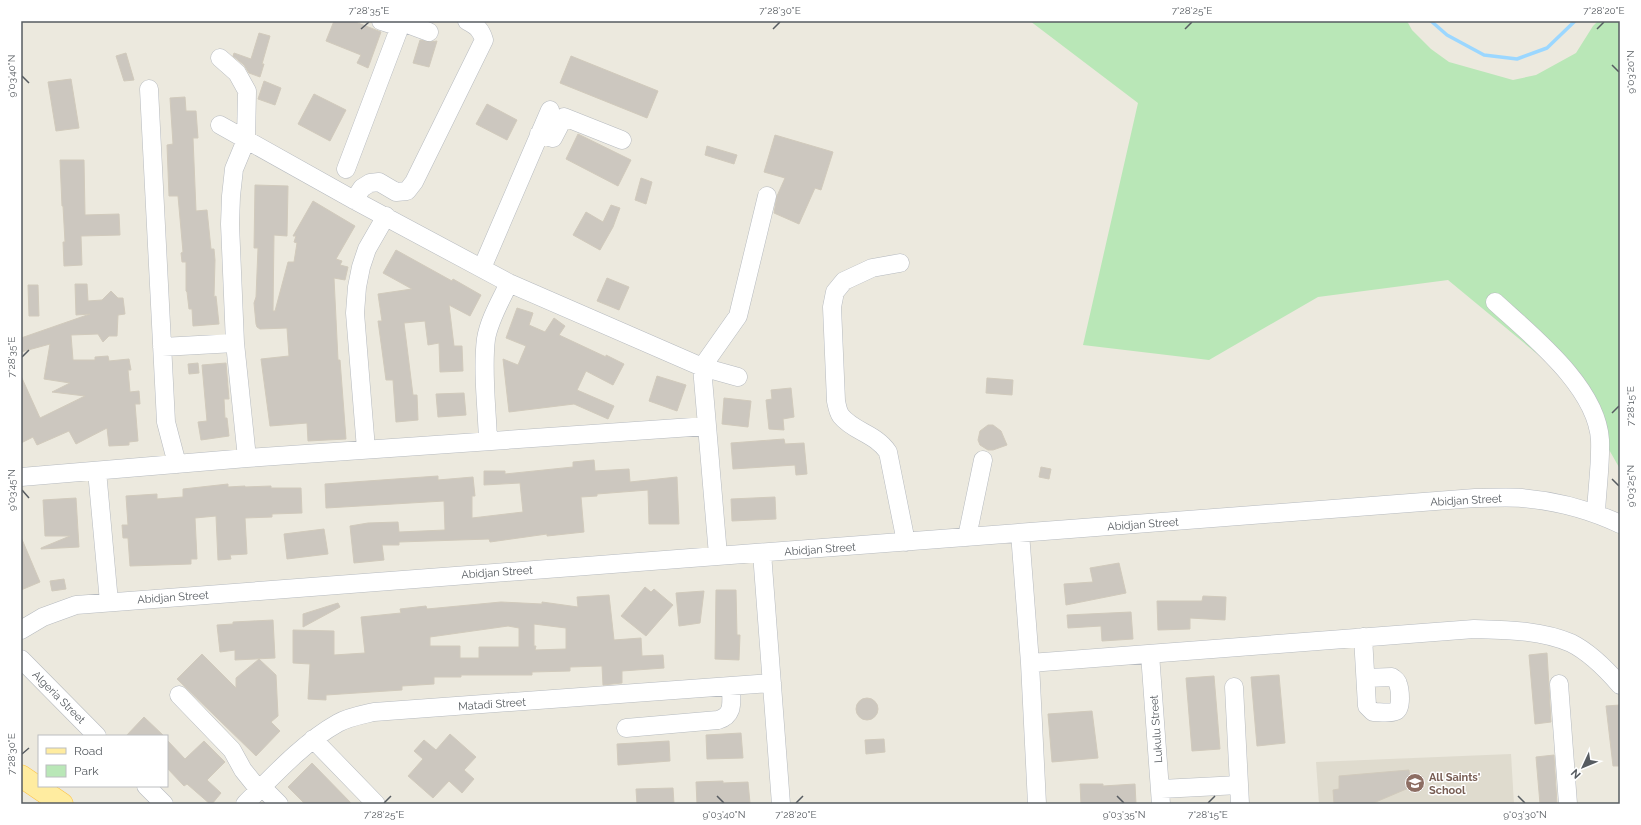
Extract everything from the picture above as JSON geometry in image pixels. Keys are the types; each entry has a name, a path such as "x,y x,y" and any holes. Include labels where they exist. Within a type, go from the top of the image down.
{"main road":[{"path":"21,776 62,804"}],"street":[{"path":"381,21 401,23 429,32"},
{"path":"354,200 362,188 370,183 379,182 396,192 407,191 414,182 484,40 482,32 475,25 467,21"},
{"path":"346,168 401,23"},
{"path":"220,58 237,72 247,91 246,140 234,169 230,224 235,343 247,458"},
{"path":"149,89 166,422 177,464"},
{"path":"482,268 550,110"},
{"path":"539,134 553,138 564,117 622,140"},
{"path":"220,126 354,200 509,282 702,367 738,377"},
{"path":"718,555 702,367 738,316 767,196"},
{"path":"366,449 355,313 356,287 367,250 386,216"},
{"path":"900,263 872,268 844,281 835,292 832,307 836,401 840,415 850,425 882,443 888,452 906,542"},
{"path":"488,440 485,359 486,338 493,316 509,282"},
{"path":"1495,302 1534,338 1576,382 1595,415 1600,439 1596,513"},
{"path":"162,347 235,343"},
{"path":"21,477 366,449 707,426"},
{"path":"968,538 983,460"},
{"path":"97,471 109,602"},
{"name":"Abidjan Street","path":"21,630 43,617 76,605 109,602 718,555 968,538 1475,498 1521,498 1564,503 1596,513 1620,524"},
{"path":"1020,533 1030,663 1037,804"},
{"path":"762,553 781,804"},
{"path":"1030,663 1474,629 1528,631 1571,644 1590,656 1620,685"},
{"path":"1363,637 1366,678"},
{"name":"Lukulu Street","path":"1150,654 1161,797"},
{"name":"Algeria Street","path":"21,658 96,735"},
{"name":"Matadi Street","path":"245,804 260,788 313,739 339,723 356,716 374,712 772,683"},
{"path":"1559,684 1568,804"},
{"path":"626,728 718,720 725,718 730,710 731,686"},
{"path":"1234,688 1240,804"},
{"path":"180,695 232,750 243,770 260,788 279,804"},
{"path":"313,739 376,804"},
{"path":"1161,797 1239,785"},
{"path":"147,787 164,804"}],"shaded area":[{"name":"All Saints' School","path":"1511,754 1514,804 1319,804 1316,762"}],"green space":[{"path":"1030,21 1407,21 1412,30 1431,49 1449,62 1513,80 1536,75 1576,53 1593,26 1598,21 1620,21 1620,469 1570,381 1448,280 1318,297 1209,360 1083,345 1138,103"}],"building":[{"path":"334,21 353,21 381,32 368,68 357,63 361,55 326,41"},
{"path":"259,33 270,36 260,77 249,73 244,65 233,56 234,53 251,59"},
{"path":"420,40 430,42 437,41 429,67 413,63"},
{"path":"126,53 134,80 124,81 116,56"},
{"path":"571,56 658,91 647,118 560,83"},
{"path":"71,79 79,128 56,131 48,82"},
{"path":"264,81 281,88 275,105 258,99"},
{"path":"314,94 346,110 330,141 298,124"},
{"path":"185,97 186,111 196,111 198,138 193,138 196,211 207,210 211,249 214,249 214,297 216,296 219,324 193,326 192,309 189,309 186,291 186,262 182,262 181,253 183,252 178,196 169,196 167,145 173,144 170,98"},
{"path":"487,104 517,120 507,140 476,124"},
{"path":"578,134 631,160 618,186 566,159"},
{"path":"775,135 833,152 821,190 815,188 799,224 774,213 777,196 785,178 764,172"},
{"path":"707,146 737,155 734,164 705,155"},
{"path":"60,160 84,160 85,215 119,214 120,235 81,236 82,265 64,266 63,242 65,242"},
{"path":"641,178 652,182 646,204 635,200"},
{"path":"255,185 288,186 287,236 274,235 273,311 275,311 288,262 294,262 297,243 294,242 296,236 293,236 313,201 355,226 336,259 342,261 340,265 348,267 345,280 334,278 338,360 340,360 346,439 308,441 307,423 270,426 261,359 289,356 287,328 260,329 256,324 254,303 256,297 258,248 254,248"},
{"path":"611,205 620,208 613,227 600,250 573,235 586,212 603,222"},
{"path":"396,250 481,295 470,316 449,305 454,346 462,346 463,371 440,372 439,343 428,345 425,321 404,323 413,395 417,395 418,420 396,422 393,380 386,380 378,321 382,321 378,294 412,289 383,273"},
{"path":"607,278 629,287 619,310 597,301"},
{"path":"75,284 87,284 88,301 102,300 111,291 118,298 123,298 125,314 118,315 117,336 109,336 103,342 98,334 71,335 73,360 95,360 95,357 108,356 109,361 129,359 131,370 128,370 130,392 139,391 140,404 135,404 138,441 129,442 129,445 109,446 107,428 76,444 69,431 37,445 33,437 21,443 21,376 40,418 85,396 52,392 70,383 44,379 50,344 21,352 21,338 90,314 76,315"},
{"path":"28,285 38,285 39,316 29,316"},
{"path":"517,308 533,313 529,325 545,332 554,318 565,326 559,335 624,364 613,385 586,371 577,390 614,406 608,419 574,404 509,412 503,359 518,365 526,346 506,338"},
{"path":"198,363 199,373 189,374 188,364"},
{"path":"226,363 229,399 224,399 225,418 227,418 229,436 201,440 198,422 207,421 202,365"},
{"path":"657,376 686,385 677,411 649,401"},
{"path":"987,378 1013,380 1012,395 986,393"},
{"path":"791,388 794,417 783,419 784,430 769,429 766,400 772,399 771,390"},
{"path":"464,393 466,415 438,417 436,394"},
{"path":"724,398 751,401 748,427 722,424"},
{"path":"988,425 993,425 1001,431 1007,445 993,450 988,450 980,445 978,440 980,431"},
{"path":"784,439 785,444 804,443 807,474 796,475 795,465 733,469 731,443"},
{"path":"594,460 595,471 629,469 630,482 677,477 679,524 649,524 648,490 597,494 597,496 581,497 584,532 547,536 547,534 490,542 489,539 399,542 399,545 382,545 384,560 354,563 350,526 368,523 398,522 399,532 445,530 444,501 326,508 325,484 438,476 438,480 473,477 475,496 472,496 472,518 523,512 520,483 484,485 484,471 505,471 505,474 573,467 573,462"},
{"path":"1041,467 1051,469 1049,479 1039,477"},
{"path":"228,484 228,487 271,486 271,488 301,488 302,513 272,514 272,517 245,518 247,554 230,555 231,559 218,560 216,516 195,518 197,559 191,559 191,564 130,566 128,538 123,538 122,525 128,525 126,496 157,494 157,499 183,497 183,489"},
{"path":"775,497 776,519 732,521 731,499"},
{"path":"76,498 79,547 41,549 70,536 45,536 43,500"},
{"path":"324,529 328,554 287,559 284,534"},
{"path":"21,537 40,582 21,590"},
{"path":"1119,563 1126,593 1066,605 1064,584 1093,582 1090,568"},
{"path":"64,579 66,589 52,591 50,581"},
{"path":"645,587 651,592 654,589 673,605 646,636 621,616"},
{"path":"716,590 736,590 737,635 740,635 739,660 715,659"},
{"path":"704,591 700,623 679,626 676,593"},
{"path":"609,595 614,640 641,638 642,656 663,655 664,668 622,671 622,683 603,685 602,666 570,667 570,671 532,672 532,675 461,675 461,677 434,677 434,684 402,686 402,690 326,695 326,700 308,699 310,664 293,663 293,630 334,631 334,655 365,653 361,617 401,613 400,609 426,606 427,609 501,602 542,604 542,602 578,607 577,597","holes":["534,624 566,628 566,649 535,650","508,626 519,628 519,647 479,647 479,658 460,658 460,646 430,646 430,637"]},
{"path":"1203,596 1226,597 1225,620 1190,618 1190,629 1158,630 1157,601 1202,601"},
{"path":"338,603 340,607 303,627 303,614"},
{"path":"1131,612 1133,639 1102,641 1101,626 1068,628 1067,615"},
{"path":"273,620 275,658 235,660 235,650 220,652 217,625 233,624 233,622"},
{"path":"1547,653 1551,722 1535,724 1529,655"},
{"path":"202,654 236,688 236,678 259,659 276,675 278,716 271,722 280,731 256,756 177,679"},
{"path":"1279,675 1285,743 1257,746 1251,677"},
{"path":"1214,676 1220,749 1192,751 1186,678"},
{"path":"867,698 875,701 878,709 875,717 867,720 859,717 856,709 859,701"},
{"path":"1620,705 1620,766 1613,766 1606,706"},
{"path":"1092,711 1098,758 1052,762 1048,714"},
{"path":"144,717 163,735 127,735"},
{"path":"741,733 743,758 707,759 706,735"},
{"path":"450,734 476,757 464,770 474,779 462,793 449,781 433,798 408,776 423,759 414,751 424,740 436,750"},
{"path":"884,739 885,752 866,754 865,740"},
{"path":"168,741 185,759 204,741 225,762 207,780 221,793 212,804 210,804 187,784 184,786 168,769"},
{"path":"669,741 670,761 618,765 617,744"},
{"path":"1554,755 1557,804 1540,804 1536,757"},
{"path":"312,763 352,804 305,804 288,787"},
{"path":"1409,770 1411,787 1371,804 1334,804 1333,790 1339,789 1339,776"},
{"path":"723,781 723,783 748,782 750,803 697,804 696,782"},
{"path":"1080,784 1103,784 1103,786 1135,784 1136,804 1081,804"},
{"path":"673,788 674,804 637,804 636,789"}],"waterway":[{"path":"1431,21 1447,35 1484,55 1517,59 1547,48 1575,21"}],"place":[{"name":"All Saints' School","path":"1415,783"}]}
